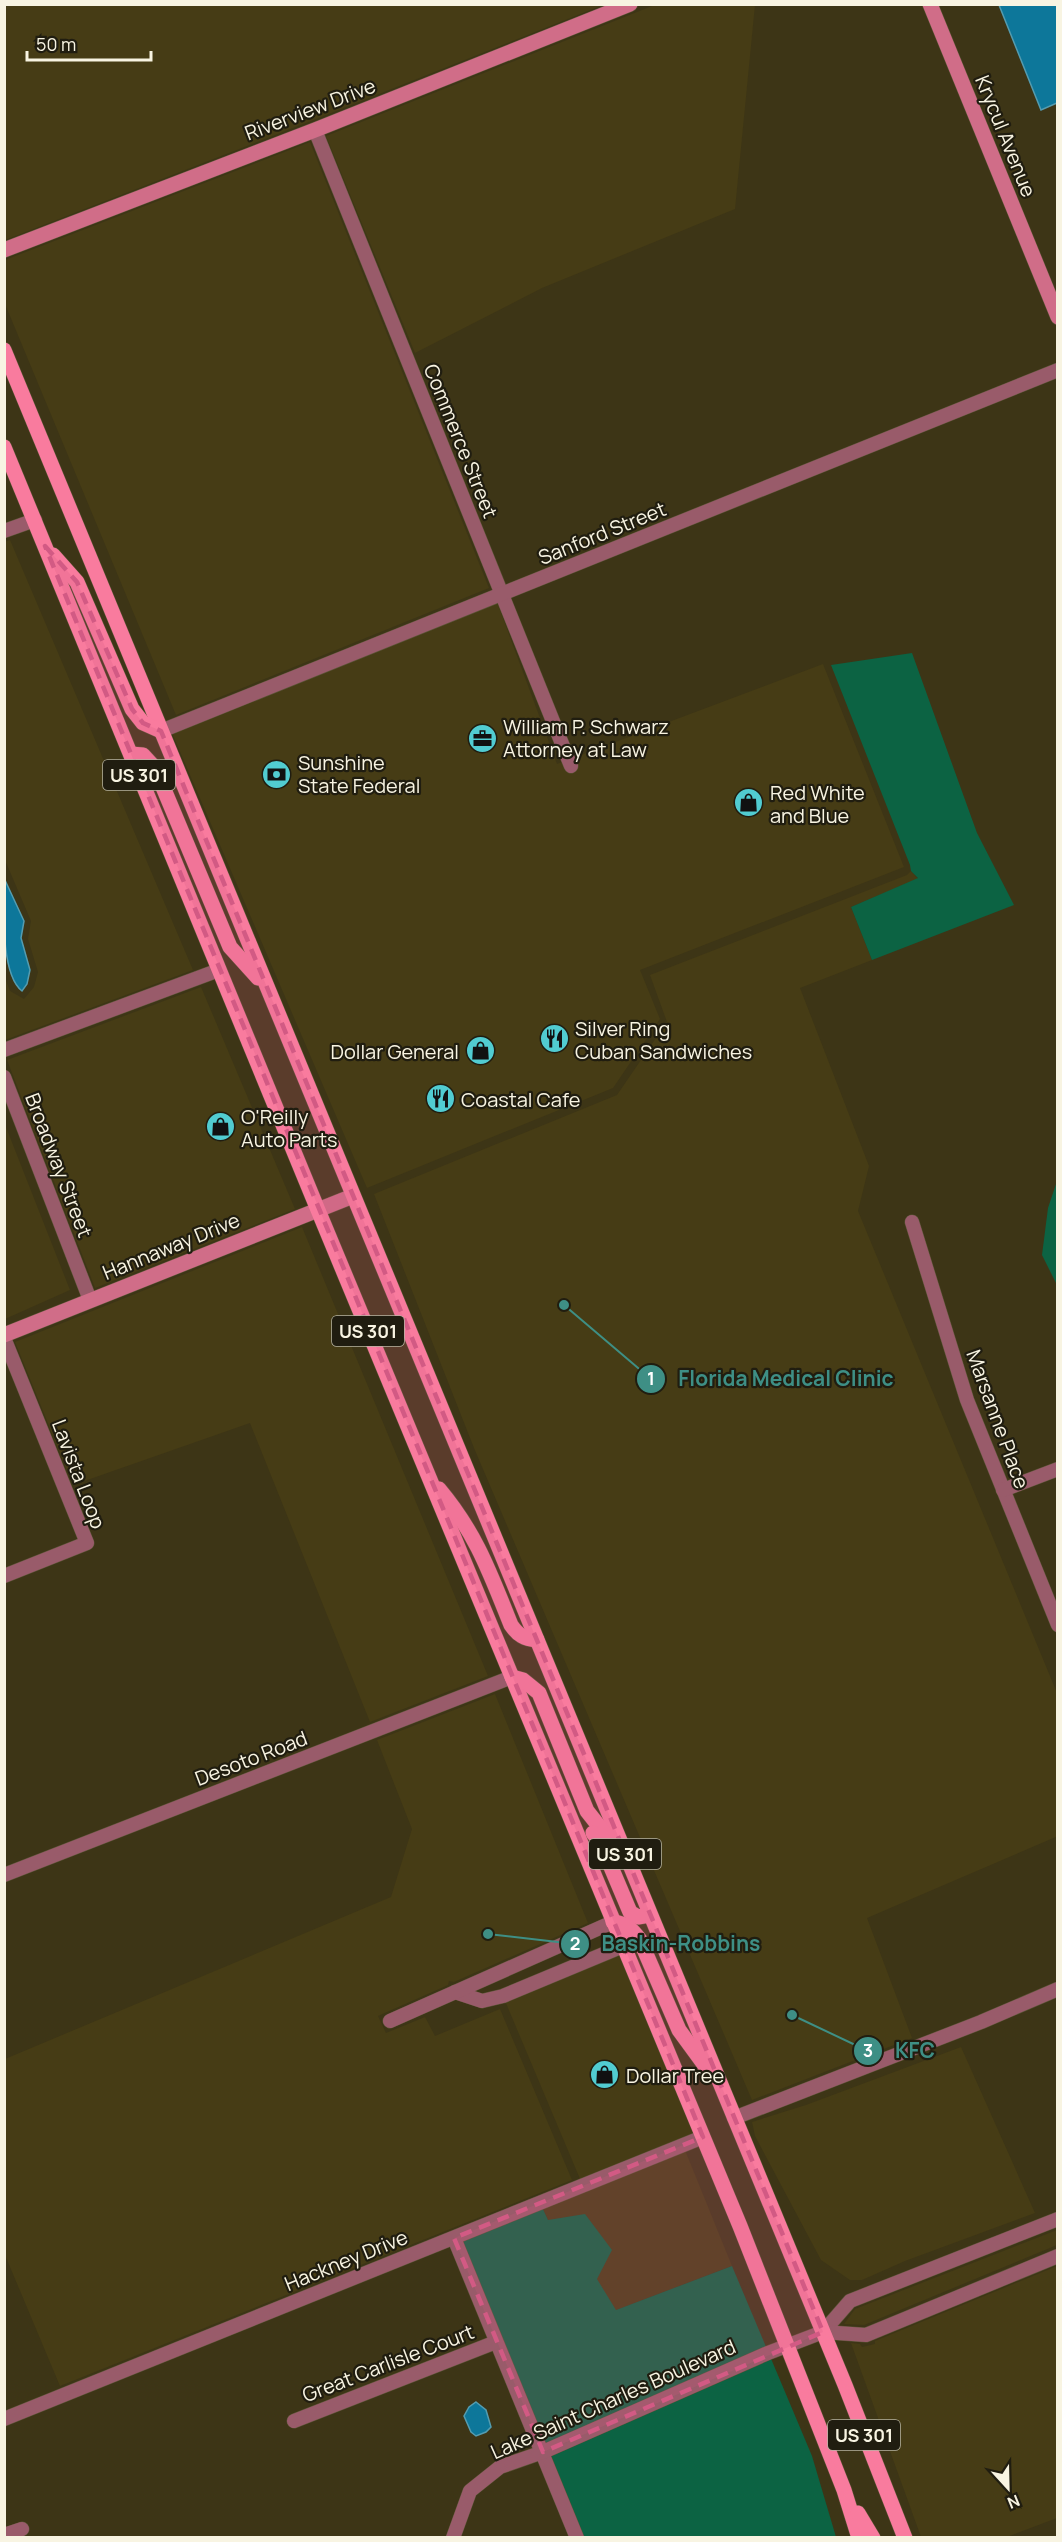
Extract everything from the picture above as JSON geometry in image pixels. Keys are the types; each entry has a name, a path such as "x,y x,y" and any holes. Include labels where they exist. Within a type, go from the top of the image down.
{"main road":[{"name":"US 301","path":"4,350 734,2118 904,2538"},
{"name":"US 301","path":"4,447 622,1946 703,2137 844,2490 859,2538"},
{"path":"45,546 77,582 132,709 143,723 161,731"},
{"path":"131,754 143,755 155,768 230,947 266,987"},
{"path":"431,1480 456,1509 478,1544 511,1625 527,1640 537,1640"},
{"path":"512,1677 523,1680 538,1693 588,1810 631,1869"},
{"path":"560,1794 600,1841 630,1912 638,1917 650,1915"},
{"path":"613,1922 623,1923 632,1929 640,1940 679,2030 720,2085"},
{"path":"844,2490 873,2538"}],"street":[{"name":"Riverview Drive","path":"4,250 315,130 630,4"},
{"name":"Krycul Avenue","path":"930,4 1058,317"},
{"name":"Commerce Street","path":"315,130 571,766"},
{"name":"Sanford Street","path":"161,731 1058,370"},
{"path":"4,531 35,520"},
{"path":"4,1050 219,970"},
{"name":"Broadway Street","path":"4,1077 90,1300"},
{"name":"Hannaway Drive","path":"4,1337 90,1300 353,1196"},
{"name":"Marsanne Place","path":"912,1222 967,1400 1058,1625"},
{"name":"Lavista Loop","path":"4,1337 87,1543 4,1576"},
{"path":"1003,1490 1058,1469"},
{"name":"Desoto Road","path":"4,1875 512,1677"},
{"path":"390,2021 613,1922"},
{"path":"455,1992 482,2001 503,1996 622,1946"},
{"path":"734,2118 981,2022 1058,1989"},
{"name":"Hackney Drive","path":"4,2419 703,2137"},
{"name":"Lake Saint Charles Boulevard","path":"822,2332 850,2301 1058,2219"},
{"path":"454,2238 577,2538"},
{"name":"Lake Saint Charles Boulevard","path":"453,2538 470,2491 500,2467 543,2452 822,2332 866,2335 1058,2256"},
{"name":"Great Carlisle Court","path":"294,2421 496,2342"},
{"path":"4,2535 22,2529"}],"highlighted area":[{"path":"45,546 77,582 132,709 143,723 161,731 823,2332 543,2452 454,2238 703,2137"}],"shaded area":[{"path":"5,4 603,4 603,5 5,240"},
{"path":"657,4 755,5 735,209 542,288 415,353 326,136"},
{"path":"310,142 489,588 176,715 5,304 5,260"},
{"path":"10,540 193,970 5,1040 5,978 10,991 24,999 34,987 38,972 28,939 31,921 5,860 4,542"},
{"path":"497,602 557,764 823,664 904,867 640,970 660,1019 613,1088 367,1188 172,733"},
{"path":"911,871 918,879 851,907 872,960 800,988 869,1166 858,1211 1057,1693 1058,1836 867,1918 912,2038 752,2100 474,1448 374,1194 617,1095 667,1022 650,975 907,875"},
{"path":"201,987 295,1209 95,1288 7,1060"},
{"path":"4,1122 70,1290 5,1319 4,1319"},
{"path":"302,1227 488,1676 370,1722 250,1423 73,1485 15,1342"},
{"path":"495,1694 588,1923 454,1982 449,1981 448,1985 378,2016 386,2033 425,2017 435,2036 500,2009 572,2180 60,2386 5,2255 5,2059 391,1897 412,1829 377,1740"},
{"path":"623,1946 703,2137 583,2186 503,1996"},
{"path":"961,2047 1035,2213 905,2261 862,2280 850,2280 821,2260 755,2136 752,2122 806,2105"},
{"path":"685,2150 732,2266 593,2319 542,2207"},
{"path":"1057,2230 1057,2245 864,2325 844,2324 855,2309"},
{"path":"1057,2266 1057,2518 1007,2537 921,2537 851,2343 860,2344 862,2347 875,2344 875,2341"}],"green space":[{"path":"912,653 977,833 1014,905 872,960 851,907 918,878 911,871 831,665"},
{"path":"1057,1181 1057,1285 1042,1255 1048,1208"},
{"path":"542,2207 548,2220 585,2214 612,2250 597,2279 616,2310 732,2266 812,2456 836,2537 581,2537 456,2239"}],"water":[{"path":"999,5 1057,5 1057,103 1041,110"},
{"path":"4,878 24,921 21,938 30,970 27,984 22,991 10,970 7,955"},
{"path":"476,2402 486,2410 491,2427 476,2436 471,2432 464,2416 469,2407"}],"place":[{"name":"William P. Schwarz Attorney at Law","path":"482,738"},
{"name":"Sunshine State Federal","path":"277,774"},
{"name":"Red White and Blue","path":"749,803"},
{"name":"Silver Ring Cuban Sandwiches","path":"554,1039"},
{"name":"Dollar General","path":"480,1051"},
{"name":"Coastal Cafe","path":"440,1099"},
{"name":"O'Reilly Auto Parts","path":"220,1127"},
{"name":"Florida Medical Clinic","path":"564,1305"},
{"name":"Baskin-Robbins","path":"488,1934"},
{"name":"KFC","path":"792,2015"},
{"name":"Dollar Tree","path":"605,2075"}]}
